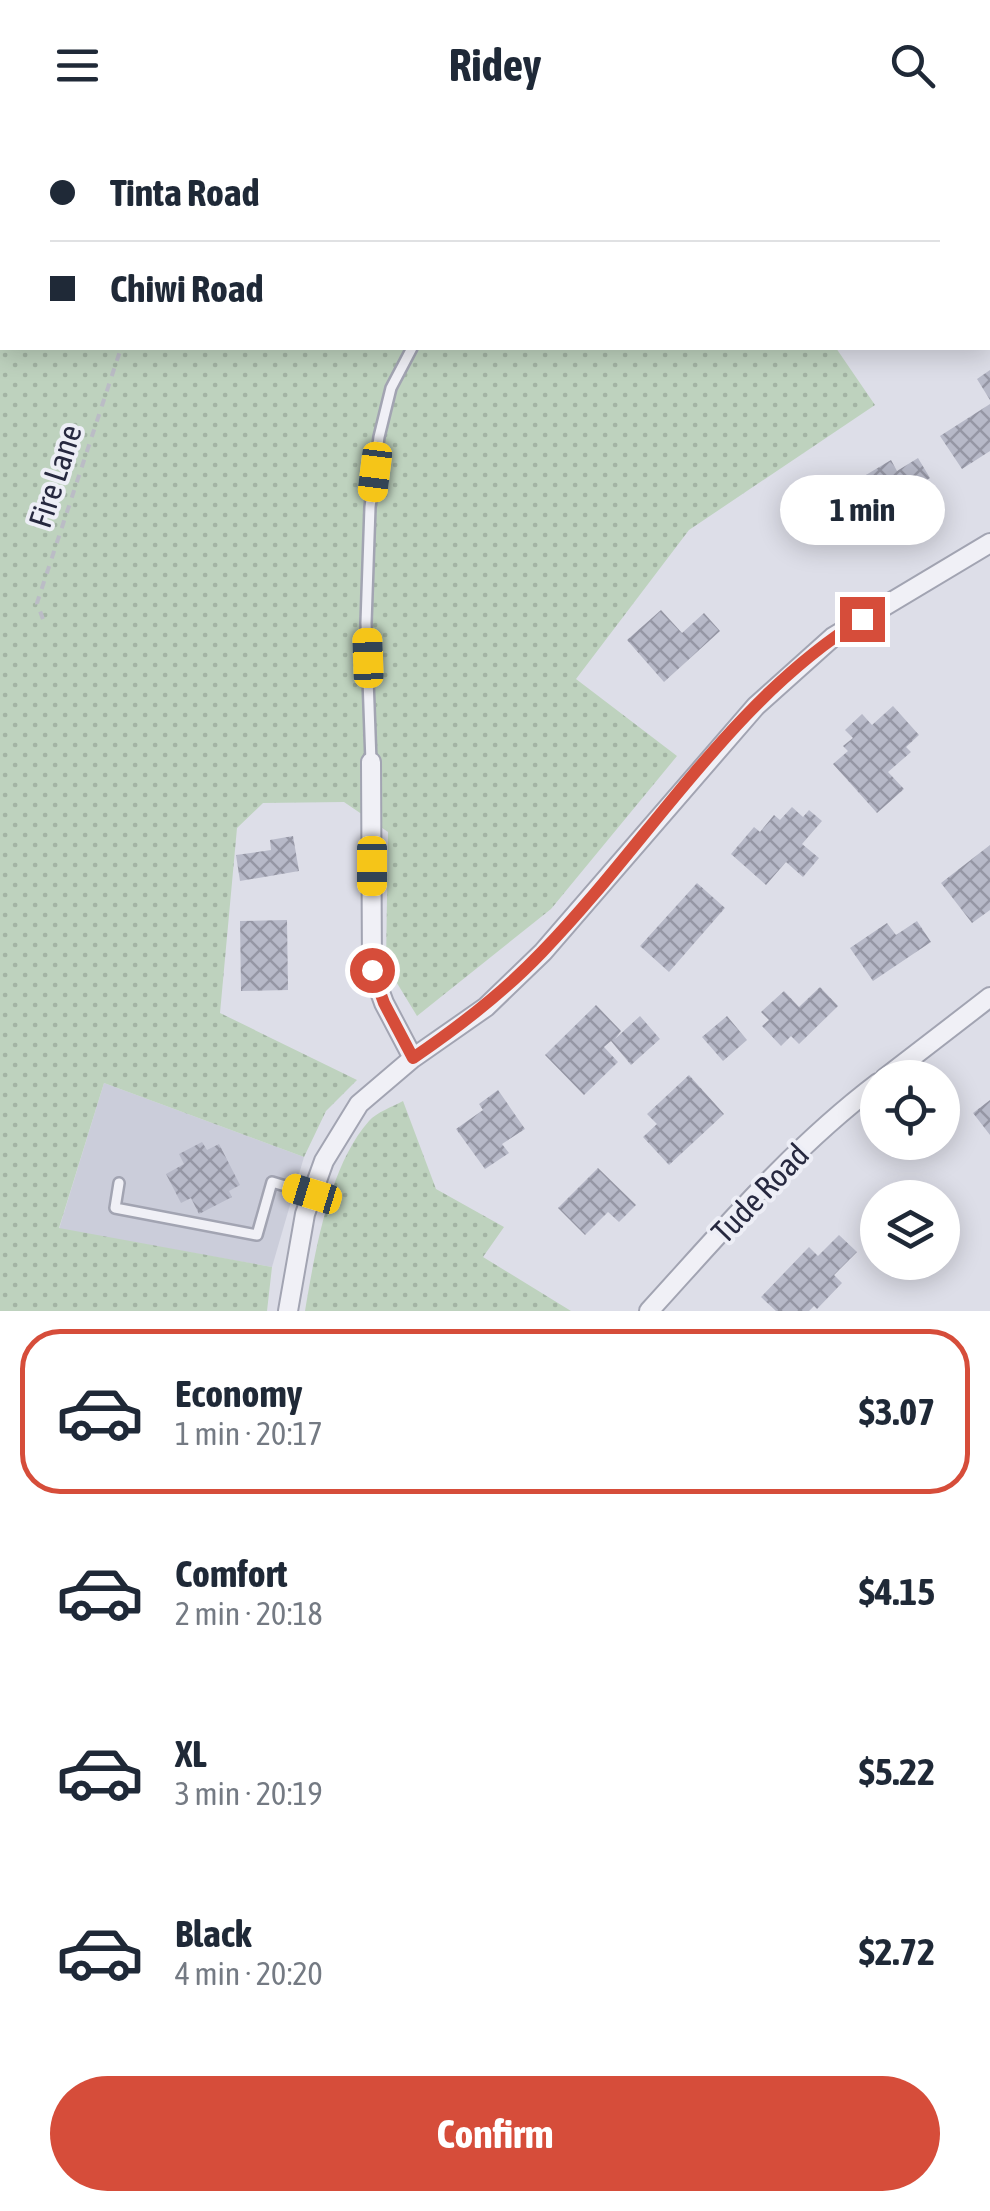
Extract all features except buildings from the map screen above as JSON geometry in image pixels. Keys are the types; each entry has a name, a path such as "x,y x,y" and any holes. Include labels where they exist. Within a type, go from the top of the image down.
{"street":[{"path":"288,1311 292,1271 312,1194 324,1161 360,1104 413,1058 486,1007 543,952 756,706 834,637 990,542"},
{"path":"371,762 372,970 384,1003 413,1058"},
{"path":"908,1060 990,997"},
{"name":"Tude Road","path":"649,1311 780,1168 860,1097"}],"lane":[{"path":"371,762 366,622 370,507 379,437 391,388 411,350"},
{"path":"120,1183 116,1208 257,1235 272,1182 312,1194"}],"path":[{"name":"Fire Lane","path":"43,619 37,603 120,350"}],"shaded area":[{"path":"104,1083 304,1157 272,1267 59,1229"}],"green space":[{"path":"0,350 837,350 875,405 689,530 576,679 677,756 551,909 417,1016 386,965 388,832 344,802 263,803 237,828 220,1013 357,1080 326,1111 304,1157 104,1083 59,1228 272,1267 267,1311 0,1311"},
{"path":"403,1101 436,1189 504,1227 483,1257 571,1311 305,1311 326,1211 344,1161 369,1121"}],"route":[{"path":"372,970 384,1003 413,1058 486,1007 543,952 756,706 834,637 862,619"}]}
